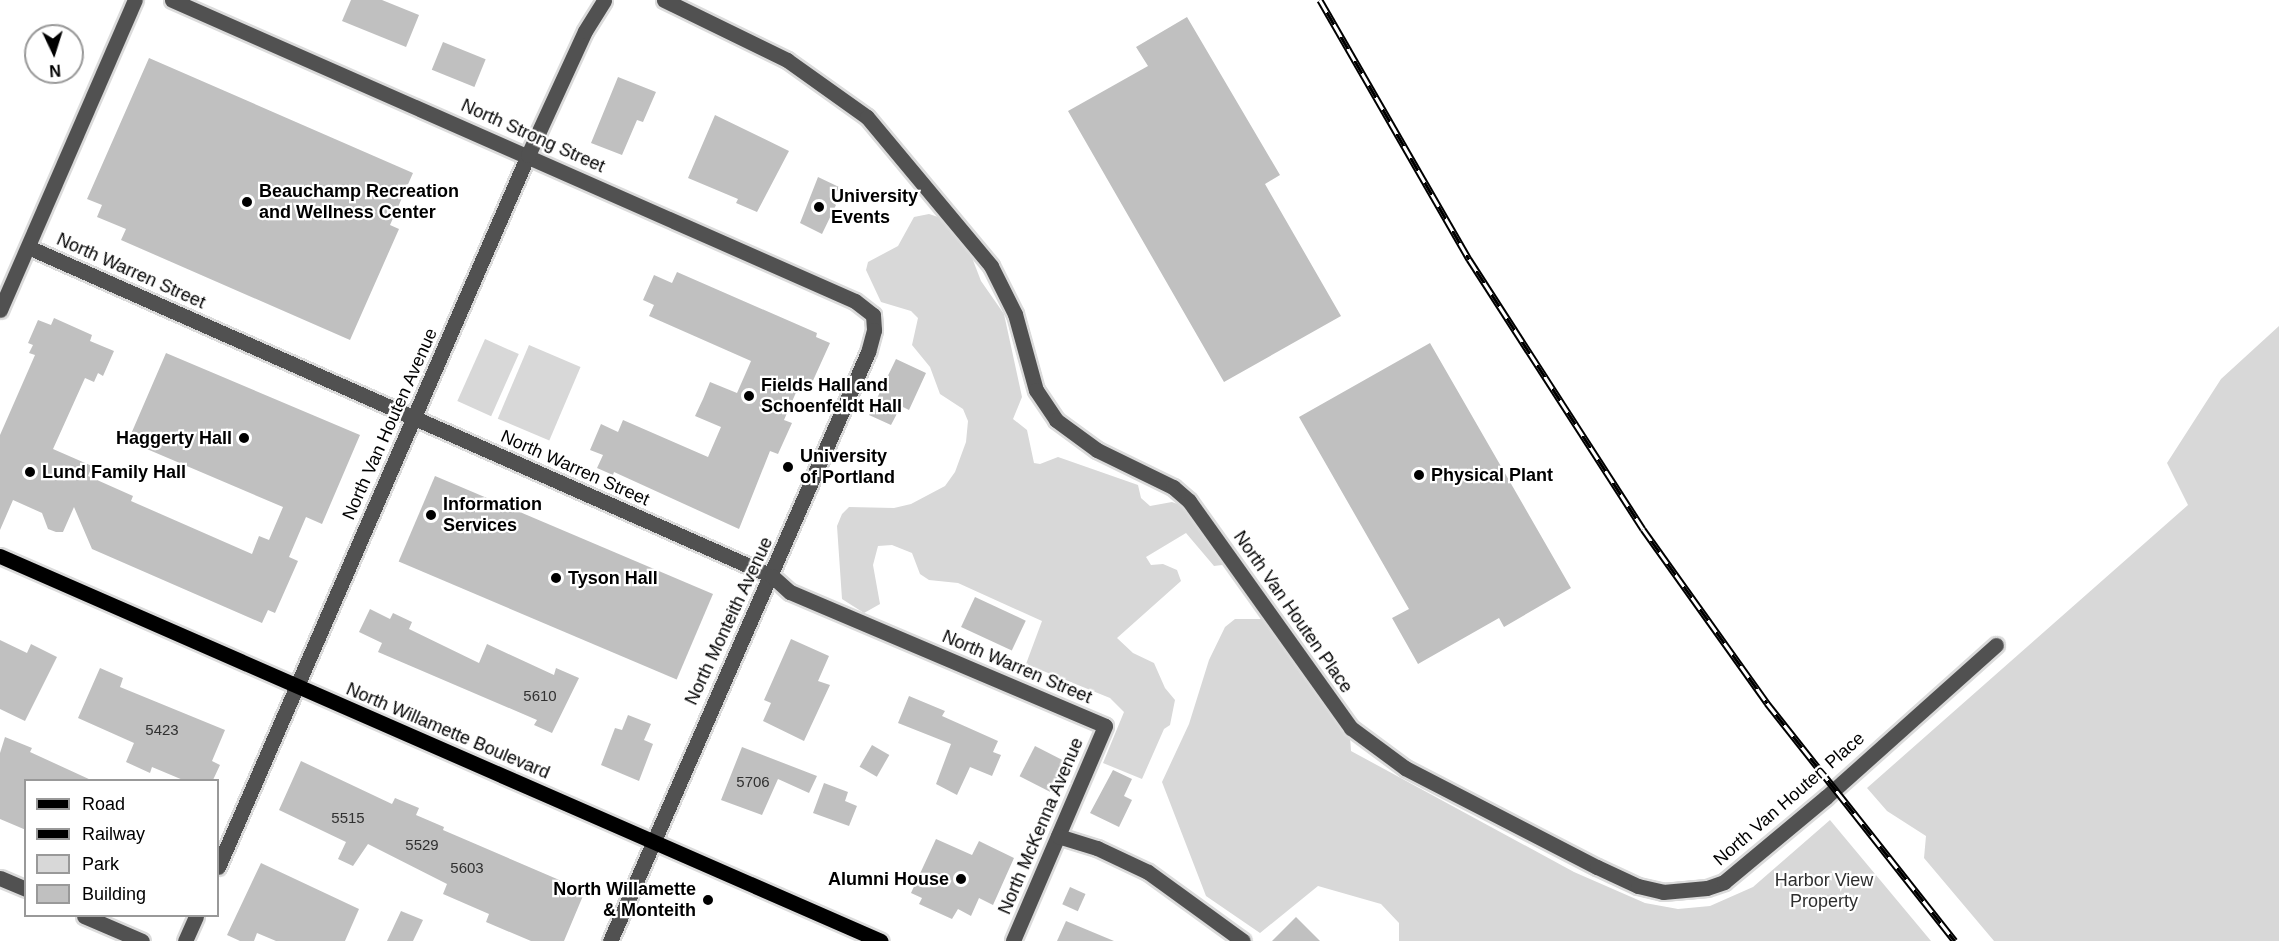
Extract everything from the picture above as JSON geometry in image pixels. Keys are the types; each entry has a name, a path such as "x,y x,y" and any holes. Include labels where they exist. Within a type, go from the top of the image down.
{"main road":[{"name":"North Willamette Boulevard","path":"0,556 882,941"}],"street":[{"path":"0,310 135,0"},
{"name":"North Strong Street","path":"172,0 855,301 873,315"},
{"name":"North Van Houten Avenue","path":"219,865 528,155 585,31 604,0"},
{"name":"North Van Houten Place","path":"664,0 787,60 867,117 991,266 1015,314 1036,390 1056,420 1097,450 1167,483 1189,501 1351,728 1405,768 1597,867 1638,886 1663,892 1707,888 1724,882 1826,797 1996,645"},
{"name":"North Warren Street","path":"28,247 772,576 790,592 1105,726"},
{"name":"North Monteith Avenue","path":"610,941 753,607 772,576 868,352 874,330 873,315"},
{"name":"North McKenna Avenue","path":"1013,941 1105,726"},
{"path":"1058,836 1097,848 1148,872 1243,941"},
{"path":"0,878 24,888"},
{"path":"88,917 142,941"},
{"path":"185,941 195,917"}],"green space":[{"path":"929,214 941,218 966,242 981,281 1004,314 1022,397 1013,419 1027,430 1034,463 1040,464 1058,457 1138,485 1141,498 1150,506 1172,502 1183,506 1222,560 1222,565 1214,566 1186,533 1146,557 1151,565 1163,564 1177,570 1181,581 1117,638 1133,653 1154,663 1165,688 1175,700 1170,725 1164,729 1142,779 1103,763 1124,712 1110,698 1026,664 1042,621 958,583 929,580 920,574 912,553 892,545 878,546 873,565 880,604 864,613 842,599 837,526 842,514 849,507 894,508 911,504 945,486 955,472 966,442 968,421 963,409 940,394 930,367 912,345 918,318 911,311 881,302 866,270 868,262 898,246 914,217"},
{"path":"2279,326 2279,941 1994,941 1924,858 1926,836 1887,811 1867,788 2188,505 2167,463 2221,379"},
{"path":"485,339 519,354 491,416 457,401"},
{"path":"529,345 581,367 549,441 498,419"},
{"name":"Harbor View Property","path":"1235,619 1266,619 1350,737 1351,751 1574,872 1645,903 1678,909 1710,906 1753,887 1830,820 1931,941 1399,941 1399,923 1381,904 1318,886 1260,933 1206,896 1162,782 1189,724 1209,660 1225,627"}],"building":[{"path":"351,0 382,0 419,15 406,47 342,21"},
{"path":"1187,17 1280,175 1265,184 1341,316 1224,382 1068,111 1148,66 1136,47"},
{"path":"443,42 486,59 474,87 432,70"},
{"name":"Beauchamp Recreation and Wellness Center","path":"149,58 413,173 390,225 399,229 350,340 121,240 126,229 97,217 102,205 87,199"},
{"path":"618,77 656,92 643,122 637,120 622,155 591,143"},
{"path":"715,115 789,151 757,212 736,203 738,199 688,178"},
{"name":"University Events","path":"818,177 839,187 832,202 836,205 822,234 800,223"},
{"name":"Fields Hall and Schoenfeldt Hall","path":"677,272 817,333 816,337 830,343 811,385 801,381 784,420 792,423 778,454 770,451 739,529 614,472 613,475 597,468 603,455 590,450 601,424 618,432 623,420 708,457 721,427 695,416 710,382 737,393 751,361 649,316 654,305 643,300 654,275 672,283"},
{"path":"54,318 92,335 90,341 114,351 103,376 98,373 94,382 85,378 53,449 92,466 88,476 133,496 131,501 252,554 259,536 269,540 283,507 128,441 166,353 360,435 322,524 306,517 289,557 298,561 275,613 268,610 262,623 92,549 74,507 63,532 56,532 48,529 42,513 13,500 0,530 0,435 35,355 29,353 33,345 28,343 38,320 51,325"},
{"name":"Physical Plant","path":"1430,343 1571,588 1504,627 1499,618 1418,664 1392,618 1409,609 1299,417"},
{"path":"896,359 926,373 909,410 901,406 891,425 869,415"},
{"name":"Tyson Hall","path":"435,476 713,594 677,680 399,562"},
{"path":"975,597 1026,621 1012,651 961,627"},
{"path":"370,609 390,619 393,613 412,622 409,629 479,663 487,644 554,675 556,668 579,678 552,733 534,725 537,720 378,652 382,643 359,632"},
{"path":"791,639 829,656 818,681 830,685 804,741 763,721 771,703 764,700"},
{"path":"0,640 27,653 31,644 57,657 25,721 0,709"},
{"path":"100,668 123,678 120,687 225,730 212,761 220,765 213,779 181,779 152,767 150,773 126,762 134,743 78,718"},
{"path":"909,696 945,711 942,716 998,741 993,752 1001,755 992,776 970,767 957,795 936,784 951,744 898,723"},
{"path":"628,715 651,724 644,740 653,744 639,781 601,765 615,728 622,730"},
{"path":"5,737 32,748 30,752 89,779 24,779 24,829 0,819 0,753"},
{"path":"872,745 889,755 877,777 860,767"},
{"path":"1035,746 1065,761 1050,792 1020,776"},
{"path":"742,747 817,776 809,793 778,779 762,815 721,800"},
{"path":"301,761 392,804 395,798 419,808 416,815 444,827 443,830 585,891 564,941 531,941 486,922 489,914 443,894 447,884 368,844 353,866 338,859 346,842 279,810"},
{"path":"1113,770 1132,779 1124,796 1132,800 1119,827 1090,813"},
{"path":"824,783 848,792 845,801 857,806 849,826 813,813"},
{"name":"Alumni House","path":"936,839 972,855 979,841 1014,858 993,905 979,898 971,916 958,909 952,919 919,904 922,898 911,893"},
{"path":"261,863 359,909 345,941 276,941 257,933 254,941 240,941 227,935"},
{"path":"1070,887 1086,894 1078,911 1062,904"},
{"path":"401,911 423,920 413,941 387,941"},
{"path":"1296,917 1320,941 1272,941"},
{"path":"1066,921 1114,941 1057,941"}],"railway":[{"path":"1320,0 1469,259 1643,529 1767,703 1955,941"}],"place":[{"name":"Beauchamp Recreation and Wellness Center","path":"247,202"},
{"name":"University Events","path":"819,207"},
{"name":"Fields Hall and Schoenfeldt Hall","path":"749,396"},
{"name":"Haggerty Hall","path":"244,438"},
{"name":"University of Portland","path":"788,467"},
{"name":"Lund Family Hall","path":"30,472"},
{"name":"Physical Plant","path":"1419,475"},
{"name":"Information Services","path":"431,515"},
{"name":"Tyson Hall","path":"556,578"},
{"name":"Alumni House","path":"961,879"},
{"name":"North Willamette & Monteith","path":"708,900"}]}
